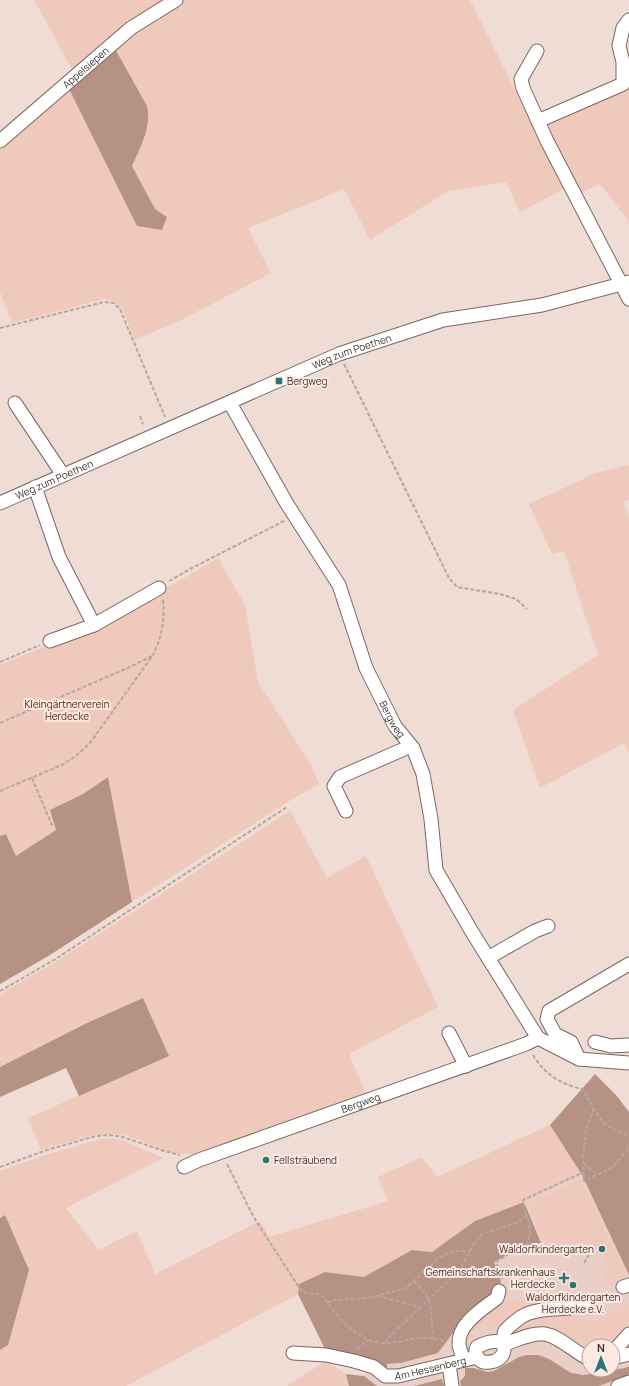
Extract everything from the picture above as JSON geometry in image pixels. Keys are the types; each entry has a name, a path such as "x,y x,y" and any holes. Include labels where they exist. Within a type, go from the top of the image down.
{"street":[{"name":"Appelsiepen","path":"0,141 131,28 176,0"},
{"path":"538,121 623,84 623,62 619,46 623,28 629,20"},
{"path":"537,51 521,79 523,88 547,141 626,283 629,299"},
{"name":"Weg zum Poethen","path":"0,502 230,403 339,354 443,320 542,305 626,283"},
{"path":"15,403 63,475"},
{"name":"Bergweg","path":"184,1167 199,1160 466,1066 526,1044 538,1038 488,958 436,870 423,774 411,746 395,726 366,668 339,585 295,516 230,403"},
{"path":"35,487 60,557 94,625"},
{"path":"50,641 94,625 159,588"},
{"path":"346,811 334,786 340,777 411,746"},
{"path":"488,958 535,931 548,926"},
{"path":"578,1059 571,1042 555,1034 547,1019 549,1011 629,964"},
{"path":"449,1033 466,1066"},
{"path":"538,1038 578,1059 629,1064"},
{"path":"594,1042 611,1046 629,1045"},
{"path":"464,1360 459,1345 460,1335 467,1322 498,1298 500,1285"},
{"path":"505,1344 504,1335 506,1330 522,1316 547,1309 571,1308 586,1302"},
{"name":"Am Hessenberg","path":"477,1357 476,1350 477,1347 481,1345 496,1341 505,1344 531,1336 544,1334 554,1338 581,1354"},
{"path":"621,1343 629,1334"},
{"name":"Am Hessenberg","path":"293,1353 326,1355 354,1361 374,1367 385,1376 398,1376 477,1357 490,1363 497,1360 503,1353 505,1344"},
{"path":"449,1364 452,1386"},
{"path":"618,1386 629,1382"}],"path":[{"path":"0,328 104,302 114,303 120,309 170,428"},
{"path":"339,354 449,578 457,587 500,594 516,599 527,609"},
{"path":"140,416 143,424"},
{"path":"0,791 62,764 77,755 90,743 153,655 158,645 163,621 163,599 159,588 190,569 295,516"},
{"path":"0,662 50,641"},
{"path":"0,723 130,667 153,655"},
{"path":"32,778 53,828"},
{"path":"0,990 54,960 287,807"},
{"path":"526,1044 536,1061 556,1081 585,1090 587,1098 596,1114 606,1126 629,1136"},
{"path":"593,1107 593,1112 586,1129 583,1162 584,1181 613,1167 629,1148"},
{"path":"0,1167 54,1148 96,1136 111,1135 123,1137 164,1151 199,1160"},
{"path":"221,1153 253,1216 302,1292 321,1295 350,1328 368,1340 385,1344 420,1338 446,1341"},
{"path":"583,1162 597,1175"},
{"path":"500,1285 496,1262 512,1252 528,1247 530,1233 523,1200 584,1172"},
{"path":"385,1344 389,1337 462,1266 475,1242 482,1234 519,1222 527,1214"},
{"path":"584,1263 592,1249"},
{"path":"327,1302 334,1300 369,1298 406,1288 438,1258 454,1251 470,1251"},
{"path":"414,1281 429,1299 433,1339"},
{"path":"377,1296 420,1307"}],"shaded area":[{"path":"114,47 147,106 147,129 132,166 155,209 167,217 162,230 137,226 68,87"},
{"path":"108,777 132,902 50,955 0,984 0,836 6,834 16,856 56,830 50,810 83,794"},
{"path":"143,998 169,1056 79,1096 66,1068 0,1097 0,1067 89,1022"},
{"path":"595,1074 616,1095 629,1112 629,1275 582,1175 550,1125"},
{"name":"Gemeinschaftskrankenhaus Herdecke","path":"582,1175 629,1275 629,1386 349,1386 346,1374 364,1376 372,1362 398,1364 438,1353 465,1317 494,1262 517,1249 541,1243 524,1202"},
{"path":"524,1202 541,1243 517,1249 494,1262 501,1281 500,1284 494,1293 465,1317 438,1353 401,1363 387,1364 387,1370 327,1353 298,1294 299,1284 325,1272 364,1277 412,1250 432,1252 475,1221"},
{"path":"5,1215 29,1270 8,1345 0,1350 0,1218"},
{"path":"538,1355 549,1359 571,1373 581,1375 581,1378 621,1378 599,1386 461,1386 460,1381 465,1376 465,1368 474,1368 487,1372 494,1371 519,1357"},
{"path":"629,1366 629,1375 621,1378 621,1369"},
{"path":"346,1374 364,1376 377,1386 349,1386"},
{"path":"442,1379 444,1386 414,1386"}],"green space":[{"path":"34,0 167,0 118,33 73,71"},
{"path":"184,0 470,0 532,124 629,85 629,222 600,184 574,196 564,189 520,212 506,182 448,191 370,240 344,189 248,228 271,273 183,319 135,340 122,308 114,301 104,299 12,323 0,292 0,147 68,87 137,225 167,217 155,209 132,166 148,125 114,47 136,30"},
{"path":"629,465 629,499 623,502 629,517 629,753 624,743 540,788 513,710 598,655 564,551 552,554 529,504 596,473"},
{"name":"Kleingärtnerverein Herdecke","path":"218,558 245,605 258,682 311,765 319,784 286,803 132,902 108,777 83,794 56,830 16,856 6,834 0,836 0,665 101,622 160,592"},
{"path":"290,811 327,878 366,856 438,1007 349,1054 368,1098 200,1155 163,1150 133,1138 113,1134 103,1134 82,1138 41,1150 28,1118 169,1056 143,998 89,1022 0,1067 0,994 57,961"},
{"path":"550,1125 582,1175 524,1202 475,1221 432,1252 412,1250 365,1277 325,1272 299,1284 298,1294 126,1386 0,1386 0,1350 8,1345 4,1215 0,1218 0,1171 48,1154 97,1140 110,1138 122,1140 163,1158 66,1208 98,1250 137,1231 155,1274 260,1221 269,1237 388,1201 378,1177 422,1157 437,1177"},
{"path":"581,1181 627,1278 619,1283 607,1285 604,1273 608,1273 602,1247 590,1249 590,1247 542,1249 541,1245 545,1244 528,1203"},
{"path":"505,1297 508,1301 523,1301 524,1298 538,1297 540,1309 503,1326 482,1327 475,1332 466,1347 465,1336 469,1327"},
{"path":"572,1297 571,1302 542,1307 544,1299 551,1298 552,1301"},
{"path":"625,1303 629,1307 629,1331 621,1338 581,1338 581,1347 552,1329 536,1327 521,1329 511,1333 524,1319 569,1312 579,1315 579,1318 591,1322 612,1313"},
{"path":"326,1361 346,1374 349,1386 287,1386"}],"place":[{"name":"Bergweg","path":"279,381"},
{"name":"Fellsträubend","path":"266,1160"},
{"name":"Waldorfkindergarten","path":"602,1249"},
{"name":"Gemeinschaftskrankenhaus Herdecke","path":"564,1278"},
{"name":"Waldorfkindergarten Herdecke e.V.","path":"573,1285"}]}
